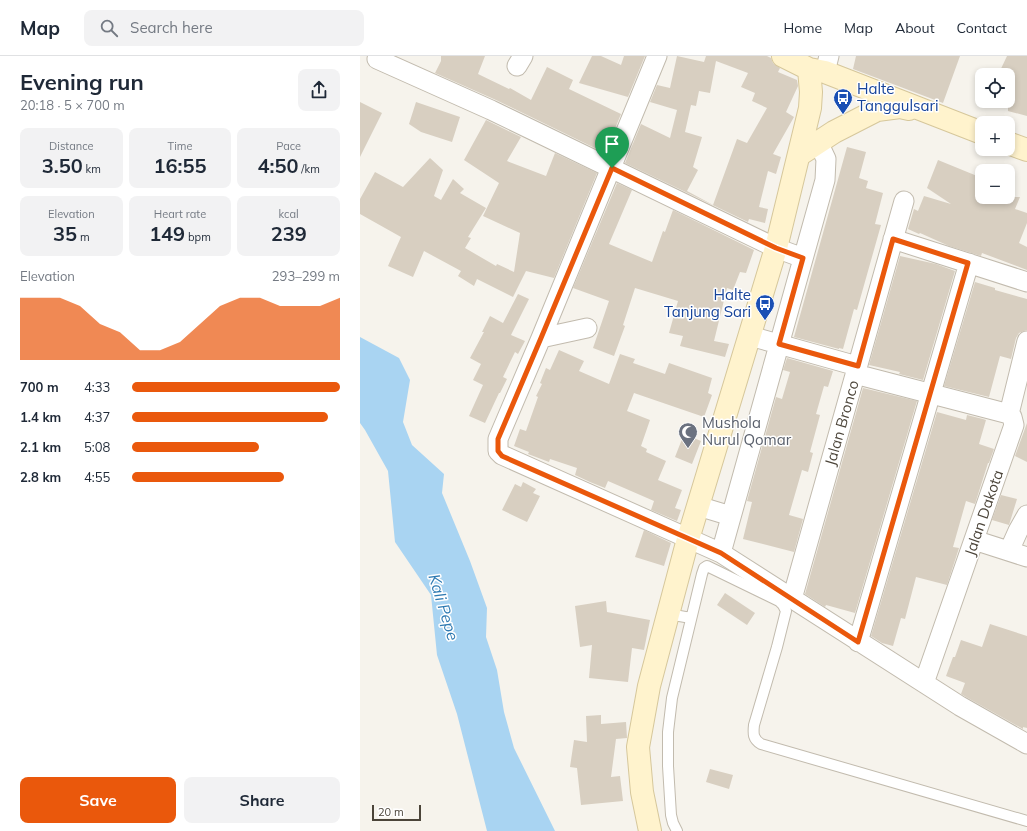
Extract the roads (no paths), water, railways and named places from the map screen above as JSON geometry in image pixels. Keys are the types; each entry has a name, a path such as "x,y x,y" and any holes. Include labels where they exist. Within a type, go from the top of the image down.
{"main road":[{"path":"783,56 821,66 975,129"},
{"path":"650,831 642,792 638,746 649,686 688,539 776,248 810,108 811,92 821,66"},
{"path":"798,154 854,121 878,110 900,107 928,111"},
{"path":"1015,146 1027,150"}],"street":[{"path":"657,56 612,168 498,439 500,454 721,553 960,706 1027,744"},
{"path":"377,59 491,110 776,248 803,258"},
{"path":"721,553 825,180 826,159 818,142"},
{"name":"Jalan Bronco","path":"792,599 904,201"},
{"path":"893,239 1027,282"},
{"path":"858,642 968,263"},
{"path":"541,338 587,328"},
{"path":"750,336 931,393 1009,414"},
{"name":"Jalan Dakota","path":"924,683 1014,425 1012,416 1009,414 1027,341"},
{"path":"698,506 731,516"},
{"path":"1009,551 1018,530 1027,515"},
{"path":"974,540 1027,557"}],"lane":[{"path":"677,831 671,815 668,766 668,732 672,698 702,574 704,568 707,566 710,566 779,601 786,610 754,725 754,739 761,744 1027,821"},
{"path":"668,614 691,618"}],"water":[{"name":"Kali Pepe","path":"360,337 399,358 410,380 403,422 412,445 444,474 442,493 470,561 487,608 486,637 497,670 504,712 514,748 555,831 487,831 457,714 437,655 431,595 395,542 388,471 360,423"}],"place":[{"name":"Halte Tanggulsari","path":"843,115"},
{"name":"Halte Tanjung Sari","path":"765,321"},
{"name":"Mushola Nurul Qomar","path":"688,449"}]}
